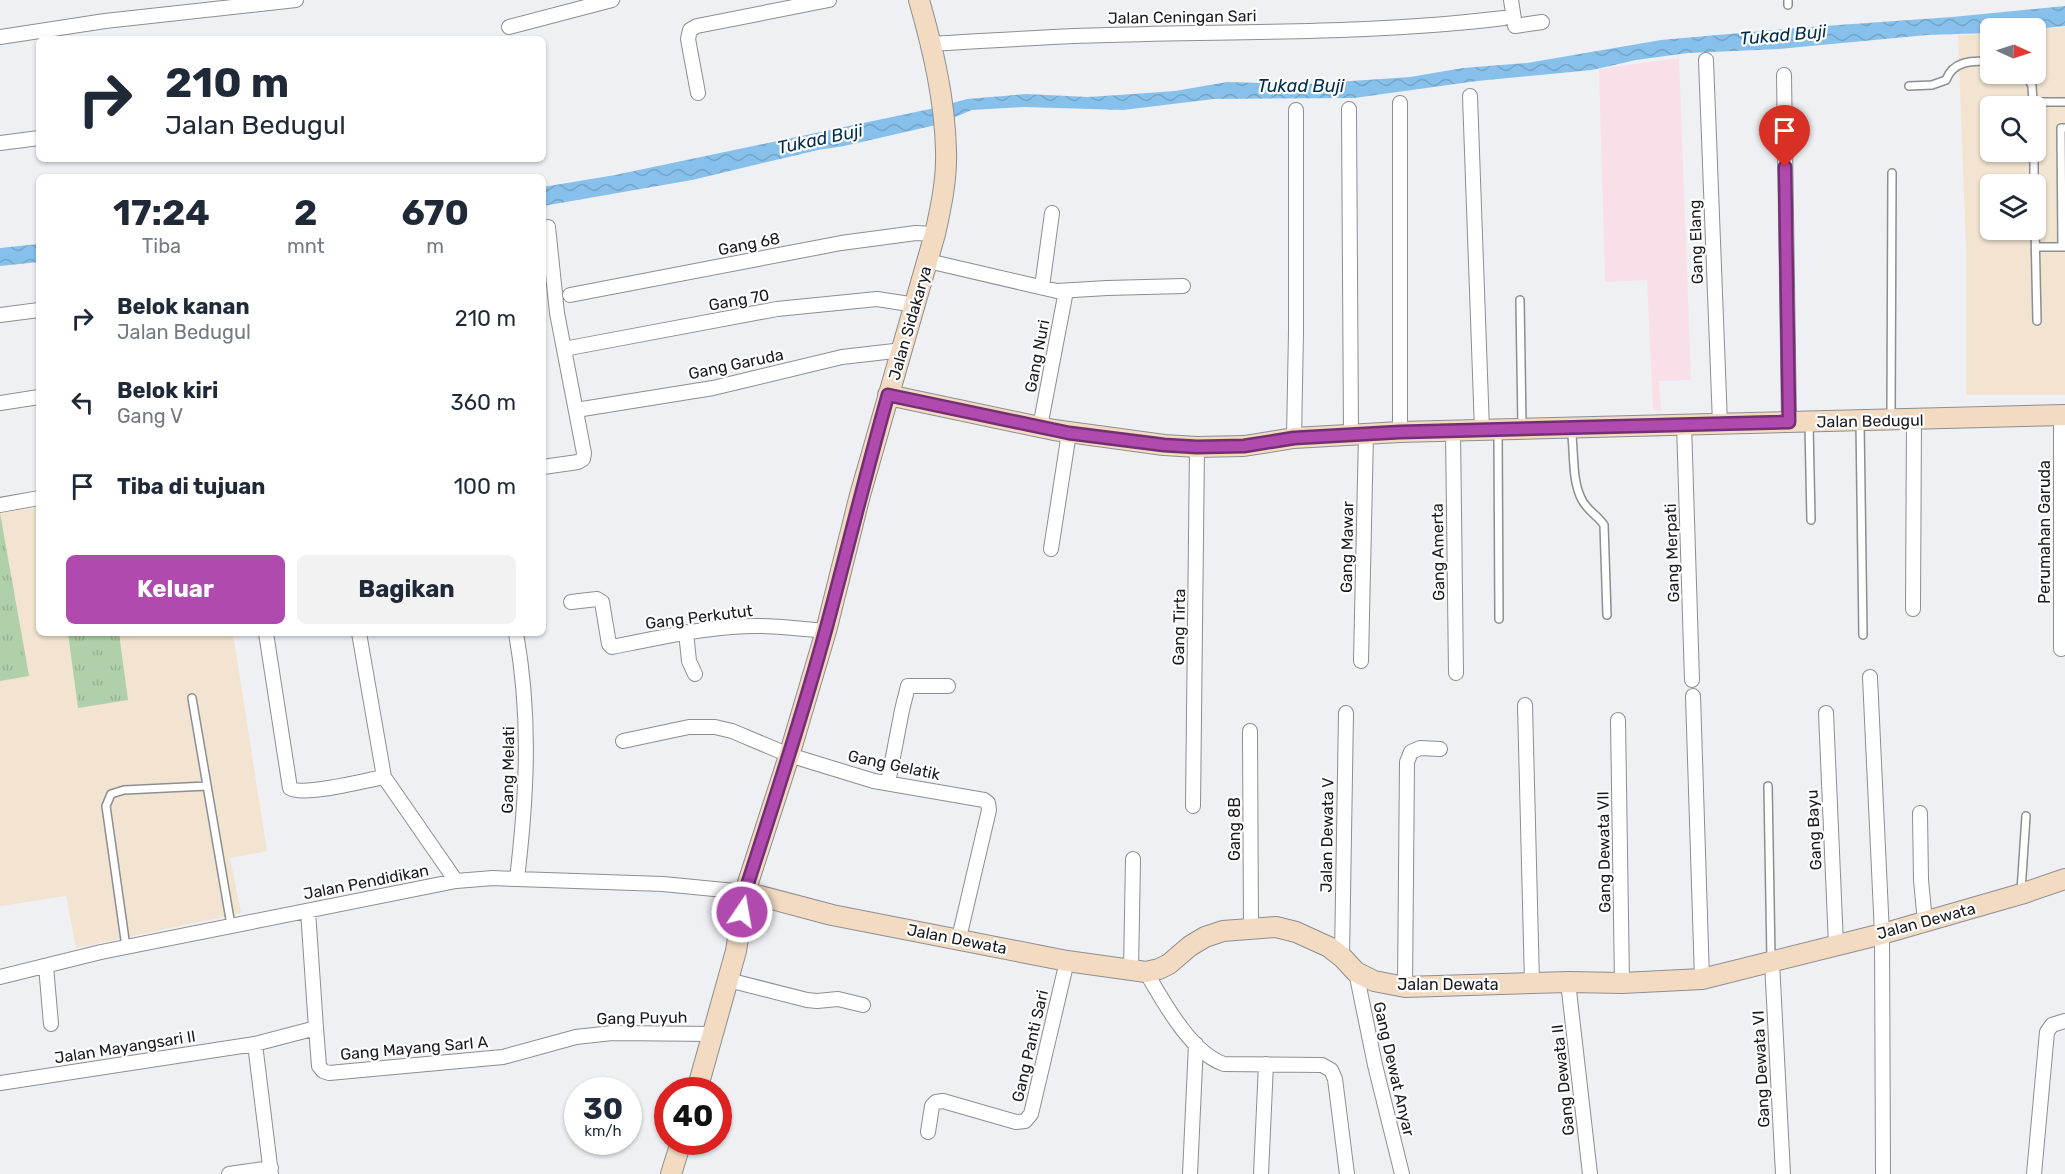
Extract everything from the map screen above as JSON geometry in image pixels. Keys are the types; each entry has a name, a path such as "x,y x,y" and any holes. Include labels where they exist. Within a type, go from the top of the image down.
{"street":[{"path":"0,37 105,21 296,0"},
{"path":"509,27 612,0"},
{"path":"698,93 688,39 690,30 697,26 829,0"},
{"name":"Jalan Sidakarya","path":"701,1077 736,951 745,892 826,631 860,495 935,234 941,204 946,152 939,84 919,0"},
{"path":"1511,0 1515,26 1542,22"},
{"name":"Jalan Ceningan Sari","path":"931,44 1106,35 1357,29 1504,18"},
{"name":"Gang Elang","path":"1706,60 1720,423"},
{"path":"1784,75 1799,422"},
{"path":"1470,96 1490,429"},
{"path":"1400,103 1400,432"},
{"name":"Gang Mawar","path":"1349,109 1358,434 1361,661"},
{"path":"1294,438 1296,110"},
{"path":"0,143 36,138"},
{"path":"1042,287 1052,213"},
{"path":"546,467 578,462 583,459 584,453 576,410 550,313 548,227"},
{"name":"Gang 68","path":"570,295 841,243 916,233 935,234"},
{"path":"928,261 1057,291 1183,286"},
{"name":"Gang Nuri","path":"1040,427 1066,291"},
{"name":"Gang 70","path":"570,348 777,309 877,299 916,305"},
{"path":"0,315 36,310"},
{"name":"Gang Garuda","path":"576,410 713,388 842,357 903,350"},
{"name":"Jalan Bedugul","path":"888,395 1069,433 1197,447 1244,446 1294,438 1400,432 2063,415"},
{"path":"0,403 36,397"},
{"name":"Perumahan Garuda","path":"2061,649 2063,415"},
{"path":"1913,609 1914,419"},
{"name":"Gang Merpati","path":"1684,424 1692,680"},
{"name":"Gang Amerta","path":"1453,431 1456,673"},
{"path":"1051,549 1069,433"},
{"name":"Gang Tirta","path":"1193,806 1197,447"},
{"path":"0,505 36,499"},
{"name":"Gang Perkutut","path":"571,602 597,599 602,602 609,644 612,647 733,627 761,626 826,631"},
{"path":"686,633 689,661 695,674"},
{"path":"266,636 290,788 299,792 384,777"},
{"path":"360,636 384,777 456,881"},
{"name":"Gang Melati","path":"516,636 521,663 527,763 525,814 517,879"},
{"path":"1870,677 1882,934 1883,1174"},
{"path":"888,783 906,690 912,684 948,686"},
{"path":"1693,696 1702,979"},
{"path":"1525,705 1532,983"},
{"name":"Jalan Dewata V","path":"1342,957 1346,713"},
{"name":"Gang Bayu","path":"1826,713 1836,945"},
{"name":"Gang Dewata VII","path":"1618,720 1622,983"},
{"path":"623,741 689,727 715,727 732,731 789,755"},
{"name":"Gang 8B","path":"1250,731 1251,928"},
{"path":"1405,987 1407,762 1411,752 1420,748 1440,749"},
{"name":"Gang Gelatik","path":"789,755 888,783 984,800 990,806 959,938"},
{"path":"1920,813 1921,880 1925,922"},
{"path":"1133,860 1138,971 1205,1055 1224,1064 1322,1065 1331,1070 1335,1079 1347,1174"},
{"name":"Jalan Pendidikan","path":"0,977 126,947 456,881 493,878 663,884 745,892"},
{"name":"Jalan Dewata","path":"745,892 832,915 959,938 1067,961 1138,971 1160,969 1190,946 1205,937 1223,931 1276,927 1296,932 1329,948 1342,957 1356,972 1374,981 1405,987 1568,982 1622,983 1702,979 1882,934 2065,879"},
{"path":"308,911 316,1028"},
{"name":"Gang Panti Sari","path":"928,1132 932,1106 936,1102 943,1101 1016,1122 1025,1121 1031,1114 1067,961"},
{"name":"Gang Dewata VI","path":"1772,962 1783,1174"},
{"path":"46,966 47,1002 51,1024"},
{"name":"Gang Dewat Anyar","path":"1356,972 1375,1065 1402,1174"},
{"path":"728,980 807,1000 838,999 863,1005"},
{"name":"Gang Dewata II","path":"1568,982 1590,1174"},
{"path":"2034,1174 2047,1032 2052,1024 2065,1021"},
{"name":"Jalan Mayangsari II","path":"0,1083 255,1044 316,1028"},
{"name":"Gang Mayang SarI A","path":"316,1028 320,1066 323,1071 329,1073 503,1057"},
{"name":"Gang Puyuh","path":"503,1057 585,1035 612,1032 713,1034"},
{"path":"229,1174 271,1171 255,1044"},
{"path":"1190,1174 1196,1044"},
{"path":"1261,1174 1266,1064"},
{"path":"671,1174 677,1155"}],"lane":[{"path":"1909,86 1932,85 1946,81 1949,72 1959,64 1980,63"},
{"path":"2046,103 2065,102"},
{"path":"2036,247 2063,247 2061,128 2065,128"},
{"path":"1891,419 1892,173"},
{"path":"2036,240 2037,321"},
{"path":"1520,300 1522,428"},
{"path":"1860,420 1863,635"},
{"path":"1799,422 1811,520"},
{"path":"1571,427 1578,489 1582,500 1604,525 1607,615"},
{"path":"1490,429 1499,619"},
{"path":"192,698 231,926"},
{"path":"126,947 106,806 111,794 124,790 207,786"},
{"path":"1768,786 1772,962"},
{"path":"2021,894 2026,816"}],"shaded area":[{"path":"2065,27 2065,395 1966,395 1966,248 1958,35 1980,34 1980,84 2046,84 2046,29"},
{"path":"1679,58 1691,380 1659,381 1661,410 1653,410 1647,280 1605,282 1599,69"},
{"path":"36,507 36,636 233,636 267,851 230,858 241,913 76,948 66,896 0,906 0,513"}],"green space":[{"path":"0,513 29,676 0,681"},
{"path":"68,636 119,636 128,700 78,708"}],"water":[{"name":"Tukad Buji","path":"2065,6 2065,26 2046,28 2046,18 1980,18 1980,33 1927,35 1779,49 1688,53 1636,60 1592,70 1477,81 1354,98 1214,99 1123,110 1024,107 972,110 936,125 844,146 692,180 546,205 546,186 615,175 935,108 967,99 1026,94 1088,97 1119,95 1175,91 1227,82 1307,84 1410,77 1463,68 1527,63 1661,40"},
{"path":"36,244 36,262 0,266 0,248"}],"route":[{"path":"742,912 745,892 826,631 888,395 1069,433 1197,447 1244,446 1294,438 1400,432 1789,422 1785,167"}]}
